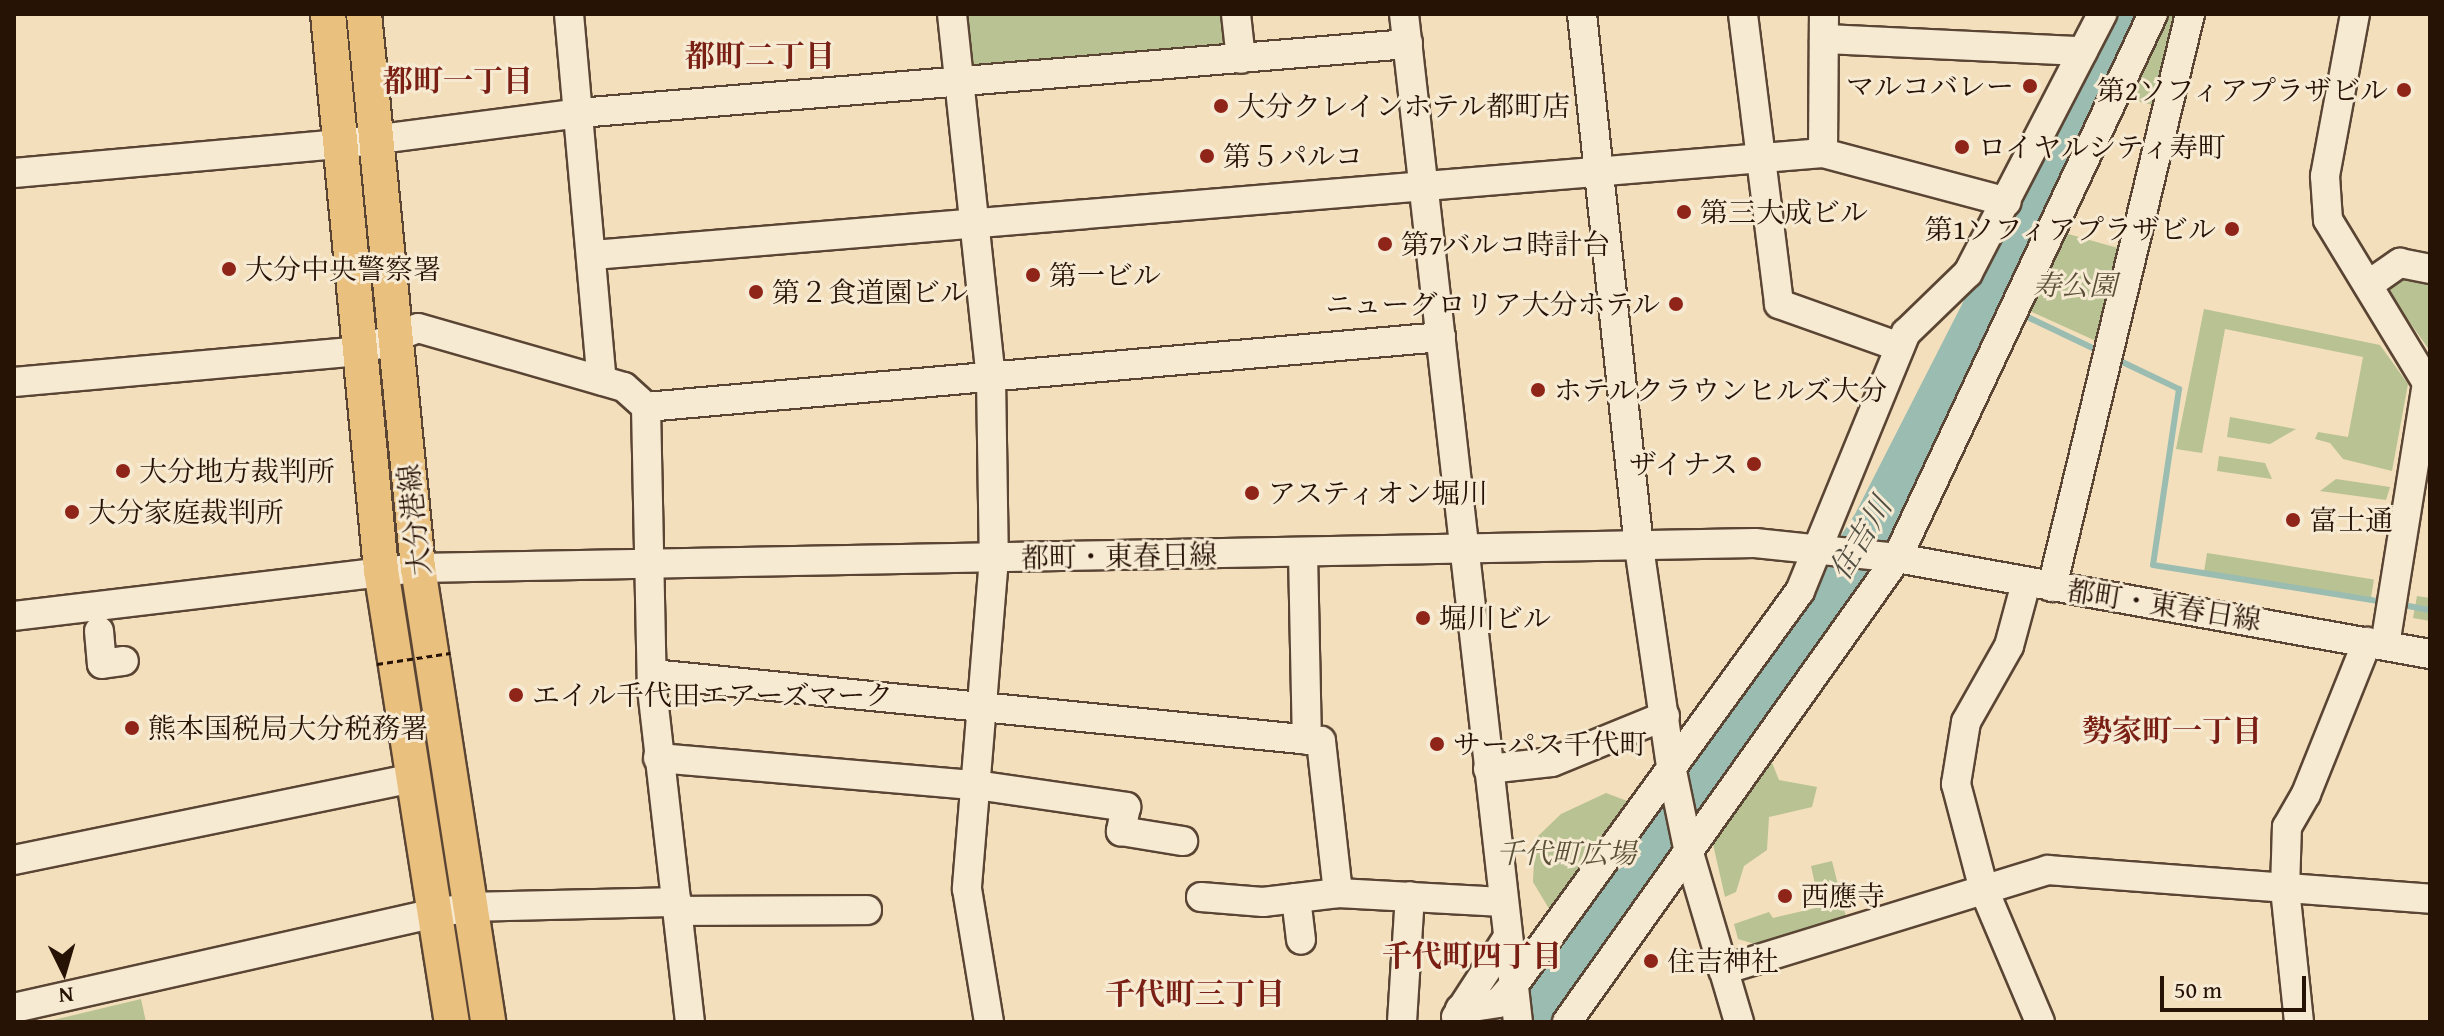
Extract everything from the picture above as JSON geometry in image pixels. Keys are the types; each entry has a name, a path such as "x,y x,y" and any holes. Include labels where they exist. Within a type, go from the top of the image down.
{"main road":[{"name":"大分港線","path":"328,14 381,570 452,1022"},
{"name":"大分港線","path":"364,14 418,568 488,1022"}],"street":[{"path":"569,14 602,381"},
{"path":"952,14 991,377 994,558 967,889 989,1022"},
{"path":"1236,14 1241,59"},
{"path":"1404,14 1441,337 1461,550 1518,1022"},
{"path":"1582,14 1639,547 1672,769 1688,849 1739,1022"},
{"path":"1743,14 1779,304 1900,347"},
{"path":"1457,1016 1498,1003 1514,989 1800,591 1900,347 1916,323 1960,286 2007,202 2102,14"},
{"path":"1581,1016 1688,849 1897,558 2011,310 2153,14"},
{"path":"2040,1022 1984,890 1956,784 1966,722 2039,585 2108,356 2190,14"},
{"path":"2299,1022 2285,889 2287,827 2306,794 2376,644 2429,381 2328,220 2325,176 2355,14"},
{"path":"1823,153 1824,27 2083,51"},
{"path":"14,173 341,144 579,113 1408,44"},
{"path":"593,255 1823,153 2007,202"},
{"path":"2368,285 2400,263 2430,269"},
{"path":"14,382 360,351 418,328 624,387 646,407 652,674 658,758 690,1022"},
{"path":"646,407 1441,337"},
{"name":"都町・東春日線","path":"14,616 418,568 1820,546 2430,654"},
{"path":"1303,553 1307,740"},
{"path":"99,631 102,664 124,661"},
{"path":"652,674 1321,741 1338,893"},
{"path":"1488,769 1552,762 1665,716"},
{"path":"658,758 976,785 1126,807 1121,831 1183,841"},
{"path":"14,860 414,778"},
{"path":"1723,970 2048,870 2088,869 2285,889 2430,899"},
{"path":"1201,897 1263,902 1338,893 1503,902"},
{"path":"1402,1022 1410,896"},
{"path":"1296,898 1301,940"},
{"path":"14,1008 471,907 678,906 867,910"},
{"path":"1457,1016 1508,937"}],"path":[{"path":"377,664 450,653"}],"green space":[{"path":"968,14 1227,14 1225,52 972,66"},
{"path":"2159,14 2182,14 2158,106 2118,97"},
{"name":"寿公園","path":"2054,230 2125,250 2107,346 2021,307"},
{"path":"2430,275 2430,351 2387,290 2385,277"},
{"path":"2204,309 2380,345 2408,384 2392,471 2343,459 2330,443 2315,439 2318,432 2348,437 2363,357 2225,329 2202,453 2176,449"},
{"path":"2230,417 2296,429 2270,444 2227,437"},
{"path":"2219,456 2265,463 2272,479 2217,471"},
{"path":"2336,479 2390,487 2386,500 2320,491"},
{"path":"2207,553 2374,579 2371,599 2204,573"},
{"path":"2417,596 2430,598 2430,621 2413,618"},
{"path":"1771,760 1779,780 1817,787 1812,807 1769,817 1767,850 1744,866 1736,892 1725,897 1710,831 1758,764"},
{"name":"千代町広場","path":"1606,793 1638,805 1557,922 1533,882 1535,839 1561,814"},
{"path":"1832,861 1848,925 1779,951 1738,939 1734,924 1769,912 1773,918 1820,907 1811,866"},
{"path":"141,999 146,1022 45,1022"}],"water":[{"name":"住吉川","path":"2110,14 2147,14 1902,516 1841,617 1553,1022 1498,1022 1761,660 1855,514"}],"waterway":[{"path":"2019,313 2099,351"},
{"path":"2116,359 2179,389 2153,565 2383,602"},
{"path":"2398,604 2430,610"}],"place":[{"name":"マルコバレー","path":"2030,86"},
{"name":"第2ソフィアプラザビル","path":"2404,90"},
{"name":"大分クレインホテル都町店","path":"1221,106"},
{"name":"ロイヤルシティ寿町","path":"1962,147"},
{"name":"第５パルコ","path":"1207,156"},
{"name":"第三大成ビル","path":"1684,212"},
{"name":"第1ソフィアプラザビル","path":"2232,229"},
{"name":"第7バルコ時計台","path":"1385,244"},
{"name":"大分中央警察署","path":"229,269"},
{"name":"第一ビル","path":"1033,275"},
{"name":"第２食道園ビル","path":"756,292"},
{"name":"ニューグロリア大分ホテル","path":"1676,304"},
{"name":"ホテルクラウンヒルズ大分","path":"1538,390"},
{"name":"ザイナス","path":"1754,464"},
{"name":"大分地方裁判所","path":"123,471"},
{"name":"アスティオン堀川","path":"1252,493"},
{"name":"大分家庭裁判所","path":"72,512"},
{"name":"富士通","path":"2293,520"},
{"name":"堀川ビル","path":"1423,618"},
{"name":"エイル千代田エアーズマーク","path":"516,695"},
{"name":"熊本国税局大分税務署","path":"132,728"},
{"name":"サーパス千代町","path":"1437,744"},
{"name":"西應寺","path":"1785,896"},
{"name":"住吉神社","path":"1651,961"}],"district":[{"name":"都町二丁目","path":"760,55"},
{"name":"都町一丁目","path":"458,80"},
{"name":"勢家町一丁目","path":"2172,730"},
{"name":"千代町四丁目","path":"1472,955"},
{"name":"千代町三丁目","path":"1195,993"}]}
